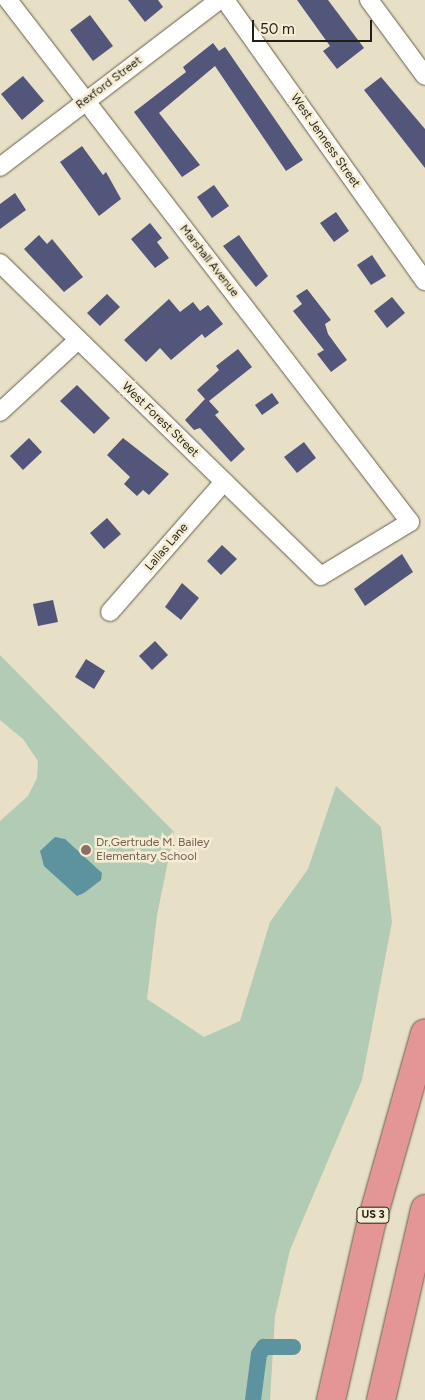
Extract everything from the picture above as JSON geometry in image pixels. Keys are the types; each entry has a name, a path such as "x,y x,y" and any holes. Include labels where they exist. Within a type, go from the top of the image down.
{"highway":[{"name":"US 3","path":"331,1400 381,1187 425,1033"},
{"path":"381,1400 425,1209"}],"street":[{"name":"Marshall Avenue","path":"8,0 410,522 321,576"},
{"name":"Rexford Street","path":"0,167 219,0"},
{"name":"West Jenness Street","path":"225,0 425,282"},
{"path":"369,0 425,76"},
{"name":"West Forest Street","path":"0,263 321,576"},
{"path":"0,412 78,340"},
{"name":"Lallas Lane","path":"110,612 224,482"}],"green space":[{"path":"0,655 174,832 157,915 147,999 204,1037 240,1021 270,922 308,869 336,786 381,827 392,922 362,1080 290,1250 275,1316 270,1400 0,1400 0,821 28,796 37,778 38,761 23,739 0,720"}],"water":[{"path":"55,837 65,839 102,873 101,880 84,893 77,896 44,866 40,851"}],"building":[{"path":"128,0 158,0 163,7 145,22"},
{"path":"297,0 328,0 364,48 337,69 323,51 330,46"},
{"path":"90,15 113,46 93,61 70,30"},
{"path":"213,43 219,51 225,47 303,160 286,171 215,66 159,113 200,165 182,177 134,112 186,72 183,67"},
{"path":"23,76 44,101 22,120 1,94"},
{"path":"381,77 425,129 425,168 364,90"},
{"path":"82,146 103,175 106,172 121,199 99,216 60,162"},
{"path":"214,185 229,206 212,218 197,197"},
{"path":"15,193 26,210 0,229 0,204"},
{"path":"336,212 349,231 334,242 320,223"},
{"path":"150,223 162,238 157,242 169,258 155,268 131,239"},
{"path":"39,235 47,244 52,239 83,277 64,292 24,249"},
{"path":"239,235 268,276 256,287 223,246"},
{"path":"372,255 386,276 371,285 357,265"},
{"path":"307,289 331,320 325,324 328,334 347,360 331,372 317,354 324,350 293,311 302,304 296,296"},
{"path":"107,294 120,307 100,326 87,313"},
{"path":"392,297 405,313 387,328 374,311"},
{"path":"169,299 180,312 193,302 200,311 208,305 223,324 205,338 202,334 171,360 160,348 146,362 124,340"},
{"path":"238,349 252,367 209,401 219,412 215,415 245,449 231,462 200,428 194,430 185,420 205,399 197,390 219,370 216,366"},
{"path":"77,385 110,418 94,434 60,401"},
{"path":"272,393 279,403 262,415 255,405"},
{"path":"29,438 42,452 23,470 10,456"},
{"path":"123,438 169,474 149,495 143,490 137,496 124,484 130,477 107,455"},
{"path":"304,442 316,458 297,473 284,457"},
{"path":"107,518 121,534 104,549 90,533"},
{"path":"222,545 237,559 221,575 207,561"},
{"path":"402,554 413,572 365,606 354,589"},
{"path":"182,583 199,598 181,620 165,607"},
{"path":"53,600 58,622 38,626 33,604"},
{"path":"155,641 168,655 152,670 139,656"},
{"path":"86,659 105,671 94,689 75,677"}],"waterway":[{"path":"253,1400 259,1354 264,1347 293,1347"}],"place":[{"name":"Dr.Gertrude M. Bailey Elementary School","path":"86,850"}]}
